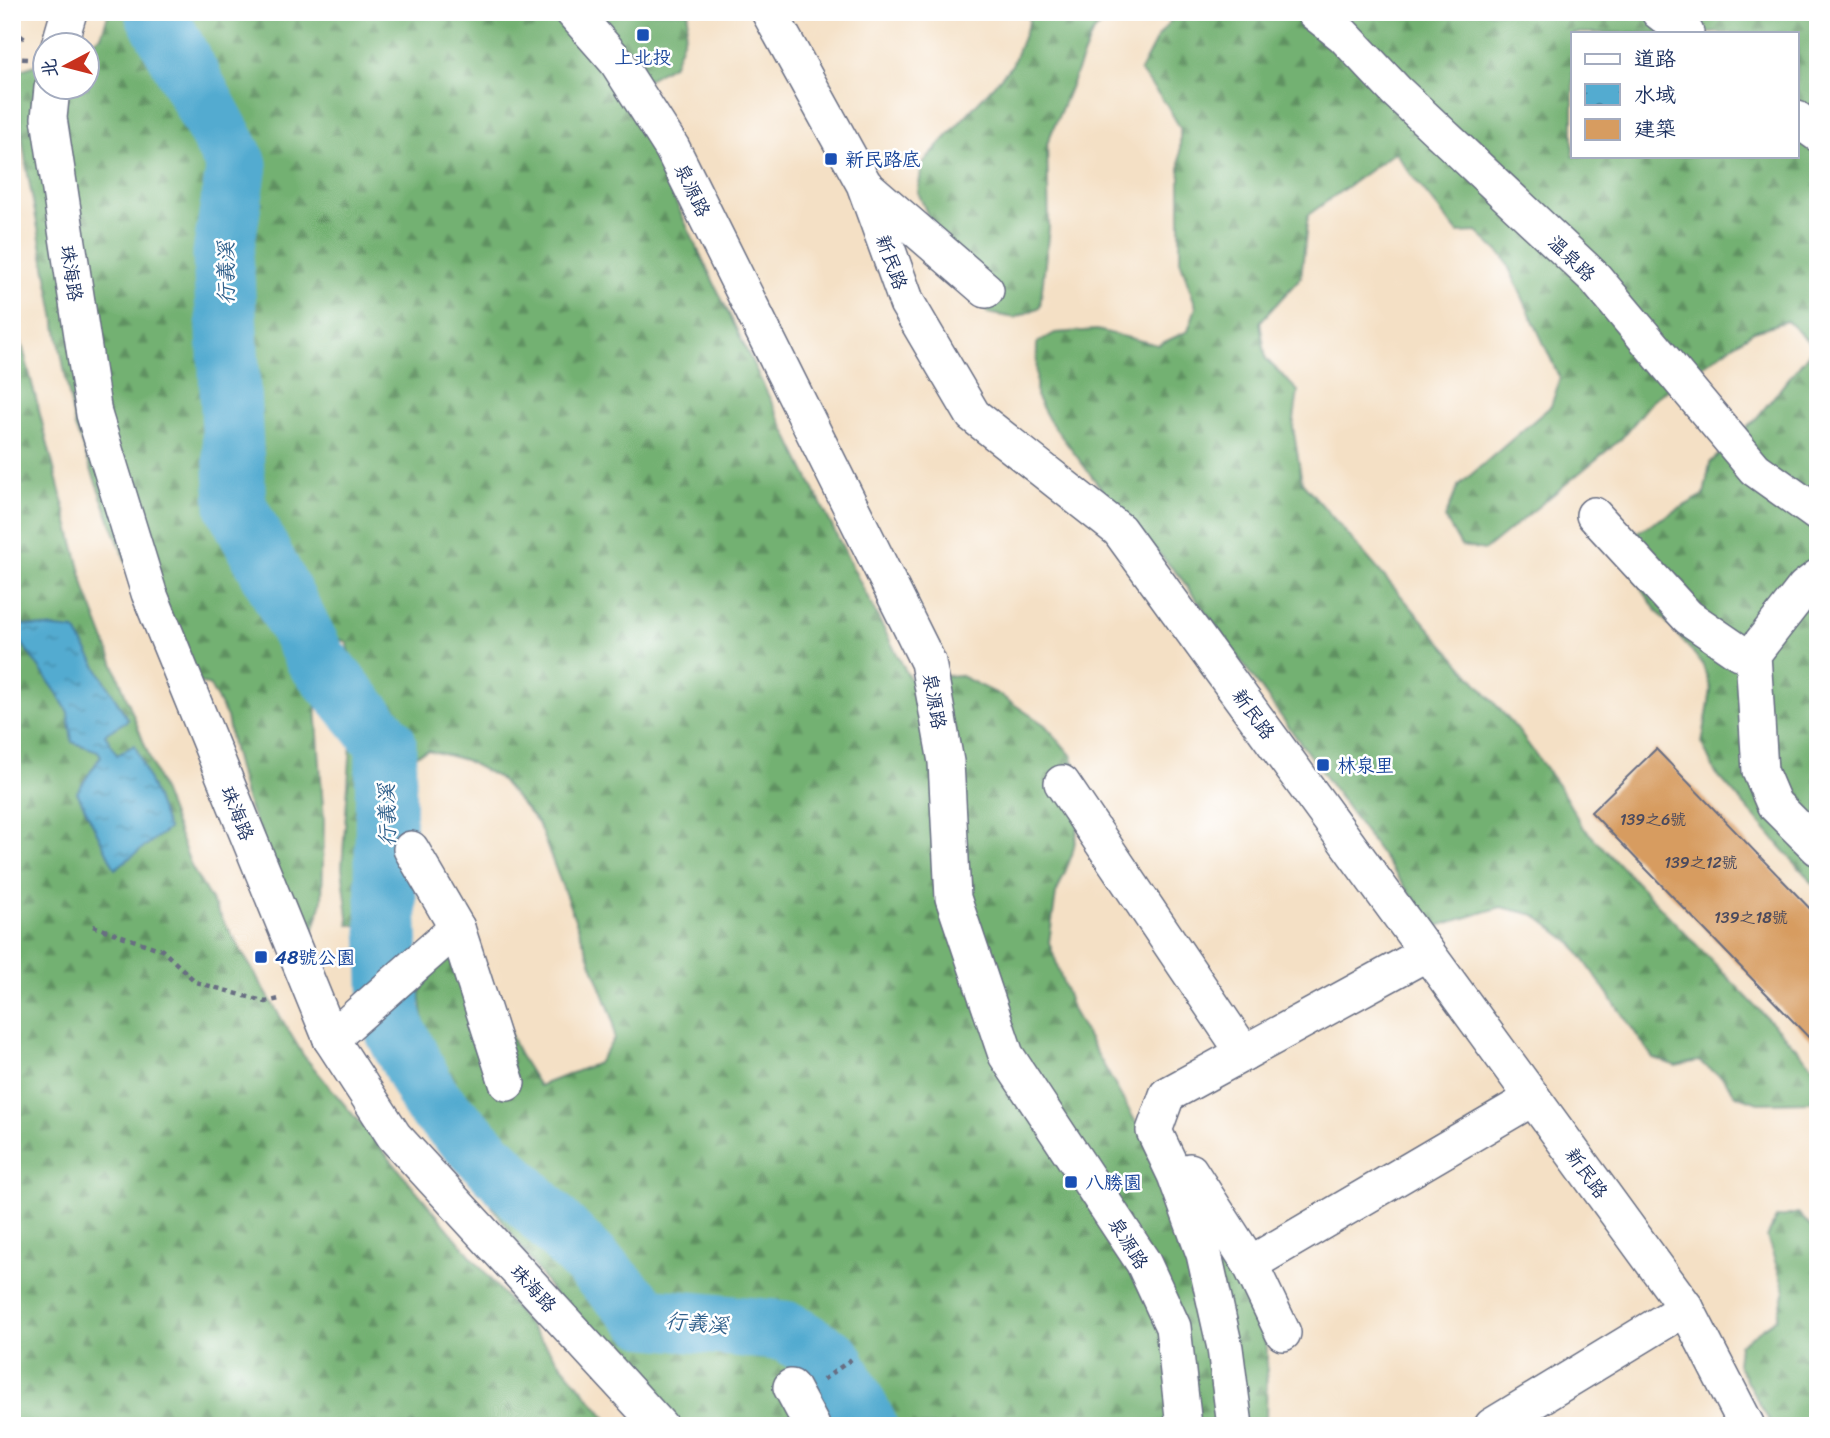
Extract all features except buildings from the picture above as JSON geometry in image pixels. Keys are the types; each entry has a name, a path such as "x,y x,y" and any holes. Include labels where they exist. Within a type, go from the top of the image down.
{"street":[{"path":"63,32 69,12"},
{"name":"泉源路","path":"573,12 617,62 672,148 928,662 946,762 953,898 1006,1055 1143,1262 1173,1327 1184,1426"},
{"name":"新民路","path":"769,12 863,184 907,303 973,415 1119,530 1686,1308 1747,1426"},
{"name":"溫泉路","path":"1314,12 1343,35 1396,91 1595,278 1755,469 1818,514"},
{"path":"1659,12 1685,32"},
{"name":"珠海路","path":"51,102 49,118 93,414 149,593 331,1039 394,1136 660,1426"},
{"path":"1798,120 1818,134"},
{"path":"863,184 986,290"},
{"path":"1594,515 1688,617 1739,652 1753,654"},
{"path":"1818,577 1805,587 1753,654 1760,771 1774,804 1818,848"},
{"path":"1062,783 1244,1052"},
{"path":"411,849 457,928 507,1083"},
{"path":"331,1039 457,928"},
{"path":"1235,1426 1225,1348 1204,1254 1175,1175 1154,1131 1167,1095 1427,953"},
{"path":"1250,1264 1533,1098"},
{"path":"1190,1171 1250,1264 1283,1333"},
{"path":"1492,1426 1686,1308"},
{"path":"791,1387 812,1426"}],"path":[{"path":"93,926 162,950 196,982 266,1002 310,992"}],"green space":[{"path":"109,12 689,12 685,35 674,64 640,84 629,105 803,467 910,679 959,675 1000,695 1045,725 1071,755 1086,792 1072,855 1056,894 1049,942 1073,1011 1134,1119 1209,1222 1248,1284 1267,1349 1266,1426 692,1426 672,1421 562,1305 464,1166 426,1041 420,992 444,955 488,982 519,1054 539,1086 598,1063 614,1039 613,1019 538,823 499,778 465,760 428,750 411,757 400,773 396,849 397,896 370,925 349,925 342,867 356,676 347,642 319,632 316,706 324,821 322,901 311,939 297,934 245,796 227,717 210,686 167,671 75,427 26,164 14,72 32,66 32,102 102,102 102,33"},
{"path":"1028,12 1113,12 1092,34 1047,144 1049,228 1040,307 1015,318 988,313 958,288 918,192 922,164 1012,65 1029,22"},
{"path":"1173,12 1818,12 1818,889 1715,772 1702,744 1711,690 1702,663 1656,610 1633,576 1637,532 1704,495 1710,463 1755,420 1814,347 1787,321 1754,331 1654,399 1621,439 1485,550 1461,546 1445,518 1458,486 1551,406 1560,379 1504,257 1477,232 1458,233 1395,152 1308,215 1301,277 1260,322 1266,359 1298,391 1293,427 1302,482 1517,729 1560,788 1582,826 1818,1071 1818,1092 1810,1102 1758,1103 1736,1095 1722,1077 1698,1061 1676,1066 1653,1058 1572,943 1535,915 1501,907 1434,927 1180,577 1103,491 1049,420 1036,396 1037,343 1055,333 1097,330 1158,345 1188,331 1196,307 1180,260 1180,128 1167,105 1140,71 1157,38 1175,15"},
{"path":"12,306 86,592 192,868 303,1055 613,1426 12,1426"},
{"path":"1798,1213 1818,1235 1818,1426 1772,1426 1737,1364 1739,1345 1777,1318 1785,1291 1767,1237 1776,1218"}],"water":[{"path":"12,624 75,630 128,720 105,734 117,755 135,745 168,829 115,869 77,792 101,756 98,751 72,742 68,712 12,629"}],"waterway":[{"name":"行義溪","path":"155,12 237,165 223,254 236,506 316,659 386,743 385,868 390,1011 396,1032 431,1101 647,1318 786,1331 833,1360 867,1426"}],"place":[{"name":"上北投","path":"643,35"},
{"name":"新民路底","path":"831,159"},
{"name":"林泉里","path":"1323,765"},
{"name":"48號公園","path":"261,957"},
{"name":"八勝園","path":"1071,1182"}]}
